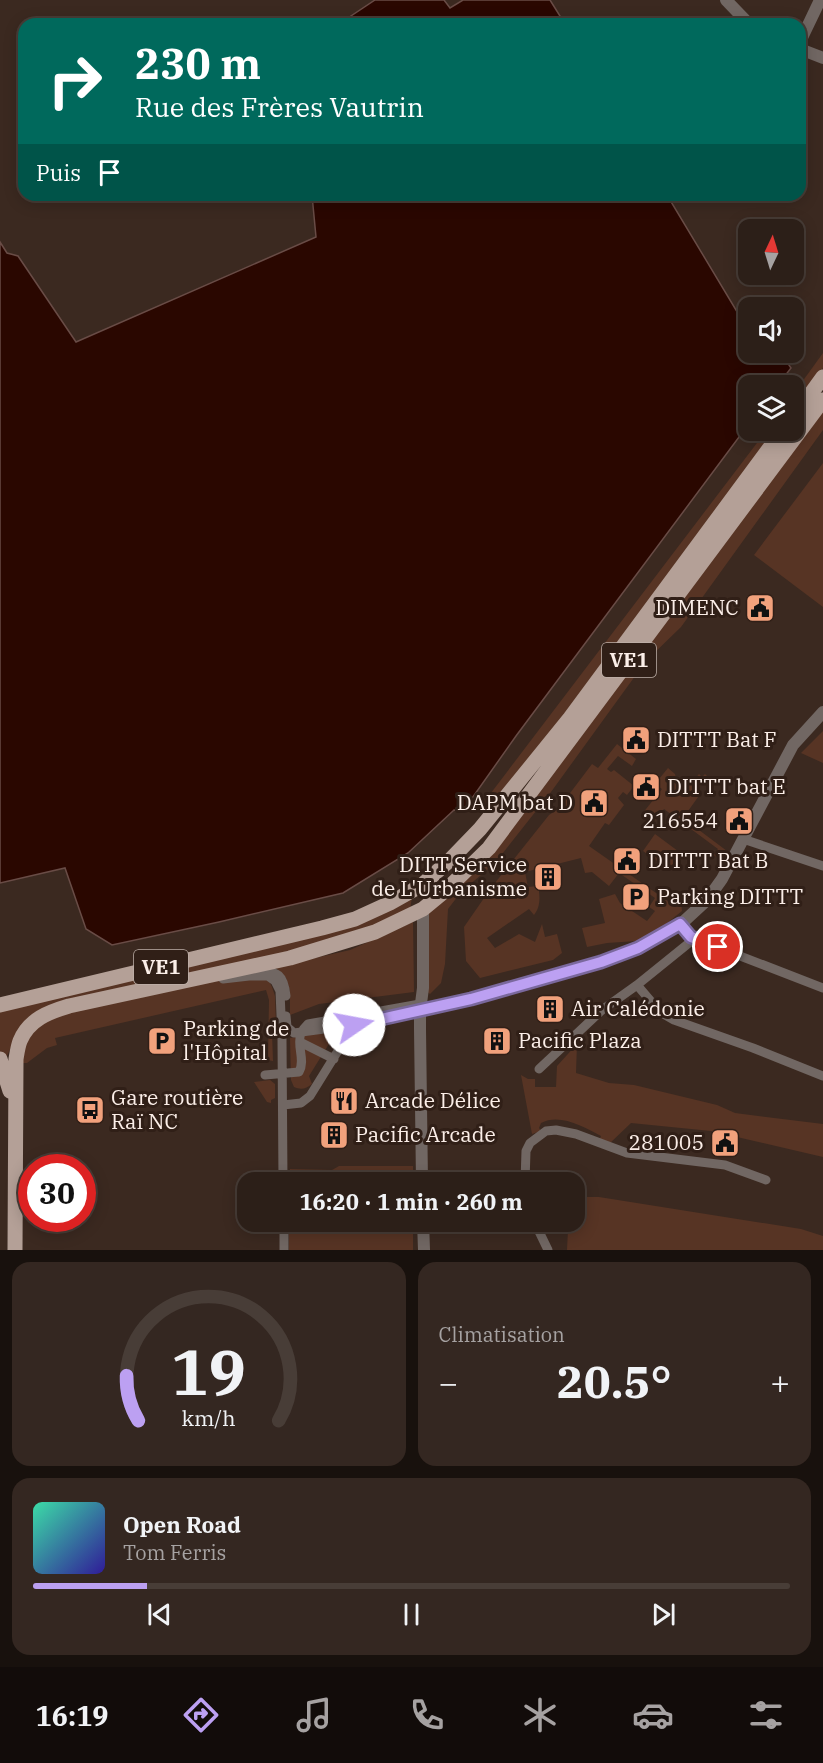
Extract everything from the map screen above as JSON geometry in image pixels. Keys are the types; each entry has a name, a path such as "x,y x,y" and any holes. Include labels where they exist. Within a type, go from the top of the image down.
{"main road":[{"path":"804,403 823,377"},
{"name":"VE1","path":"15,1115 16,1059 20,1040 36,1020 45,1013 290,958 375,932 420,910 466,872 489,848 823,400"},
{"name":"VE1","path":"0,1005 241,949 355,919 422,885 480,830 570,718 775,441"},
{"path":"420,910 420,900 474,849 480,830"},
{"path":"0,996 44,986 127,974"},
{"path":"0,1059 8,1081 15,1115 15,1250"}],"street":[{"path":"726,0 743,18"},
{"path":"806,29 820,0"},
{"path":"806,51 823,58"},
{"path":"301,1037 420,1007 530,983 601,962 638,948 680,924 707,900 722,879 793,744 823,712"},
{"path":"743,839 823,866"},
{"path":"420,910 423,988 420,1007 422,1172"},
{"path":"680,924 691,937 823,988"},
{"path":"539,1069 602,1010 689,943 691,937"},
{"path":"195,980 269,970 277,974 284,981 287,1027 334,1059"},
{"path":"195,980 211,981 268,976 275,981 280,991 284,1172"},
{"path":"637,985 660,1012 674,1020 823,1076"},
{"path":"265,1075 299,1072 302,1067 301,1037 308,1024 420,1007"},
{"path":"283,1105 301,1103 310,1096 354,1025"},
{"path":"525,1172 526,1151 530,1143 546,1131 556,1130 576,1134 627,1153 725,1165 766,1180"},
{"path":"284,1232 284,1250"},
{"path":"423,1232 424,1250"},
{"path":"539,1232 548,1250"}],"shaded area":[{"path":"375,0 444,0 450,8 463,0 550,0 561,18 348,18"},
{"path":"313,201 671,201 738,313 738,363 788,363 791,368 786,375 738,375 738,438 516,736 463,811 454,810 408,853 343,893 112,945 86,929 65,868 0,883 0,242 7,253 18,256 76,342 316,237"},
{"path":"823,353 823,368 804,395 804,379"},
{"path":"823,409 823,430 681,627 646,661 551,792 495,863 461,892 448,909 445,964 441,983 430,994 425,990 426,915 455,892 498,846 799,441 804,441 804,435"},
{"path":"758,441 769,441 526,765 486,814 478,810"},
{"path":"823,463 823,607 754,555"},
{"path":"823,731 823,763 801,753"},
{"path":"617,744 636,759 632,766 618,756 607,769 611,772 614,770 634,786 627,795 623,792 618,798 624,805 609,825 605,823 589,846 676,907 681,901 682,911 661,928 637,941 587,947 582,928 605,923 599,899 615,894 620,903 647,921 655,911 649,907 655,898 619,873 609,886 592,872 585,873 581,858 525,872 528,887 538,886 539,901 536,912 534,915 529,909 487,938 495,948 519,934 535,942 542,924 545,937 557,934 562,953 553,960 480,978 466,961 464,927 491,888 549,815 558,809 592,764 598,768"},
{"path":"668,768 675,774 677,781 683,784 688,784 699,774 702,777 705,774 707,776 697,790 701,793 683,818 727,851 725,857 713,856 718,849 664,809 654,822 642,814 662,789 655,784"},
{"path":"655,834 682,854 670,870 643,851"},
{"path":"412,897 410,910 359,932 278,954 54,1005 16,1037 6,1058 0,1054 0,1010"},
{"path":"413,922 414,992 319,1004 290,1015 290,991 286,978 275,967 350,950"},
{"path":"239,978 264,978 272,987 275,996 276,1024 272,1032 273,1061 268,1060 269,1000 266,990 55,1038 57,1045 47,1048 27,1063 17,1063 33,1028 53,1016 195,984"},
{"path":"337,1031 309,1076 312,1084 303,1088 294,1087 291,1080 290,1038"},
{"path":"577,1044 576,1073 609,1083 634,1085 717,1105 735,1113 823,1124 823,1157 711,1131 631,1123 608,1145 599,1141 601,1136 564,1120 548,1120 541,1123 539,1128 541,1131 532,1134 521,1075 528,1079 535,1079 535,1087 556,1087 557,1066"},
{"path":"270,1080 275,1084 275,1098 271,1100 271,1103 267,1102 254,1082"},
{"path":"339,1166 413,1166 413,1172 290,1172 290,1169 332,1170"},
{"path":"585,1197 599,1197 801,1229 823,1236 823,1250 567,1250 568,1232 585,1232"},
{"path":"289,1232 413,1232 413,1250 289,1250"}],"place":[{"name":"DIMENC","path":"760,608"},
{"name":"DITTT Bat F","path":"636,740"},
{"name":"DITTT bat E","path":"646,787"},
{"name":"DAPM bat D","path":"594,803"},
{"name":"216554","path":"739,821"},
{"name":"DITTT Bat B","path":"627,861"},
{"name":"DITT Service de L'Urbanisme","path":"548,877"},
{"name":"Parking DITTT","path":"636,897"},
{"name":"Air Calédonie","path":"550,1009"},
{"name":"Parking de l'Hôpital","path":"162,1041"},
{"name":"Pacific Plaza","path":"497,1041"},
{"name":"Arcade Délice","path":"344,1101"},
{"name":"Gare routière Raï NC","path":"90,1110"},
{"name":"Pacific Arcade","path":"334,1135"},
{"name":"281005","path":"725,1143"}],"route":[{"path":"354,1025 471,999 601,962 638,948 680,924 691,937 718,947"}]}
